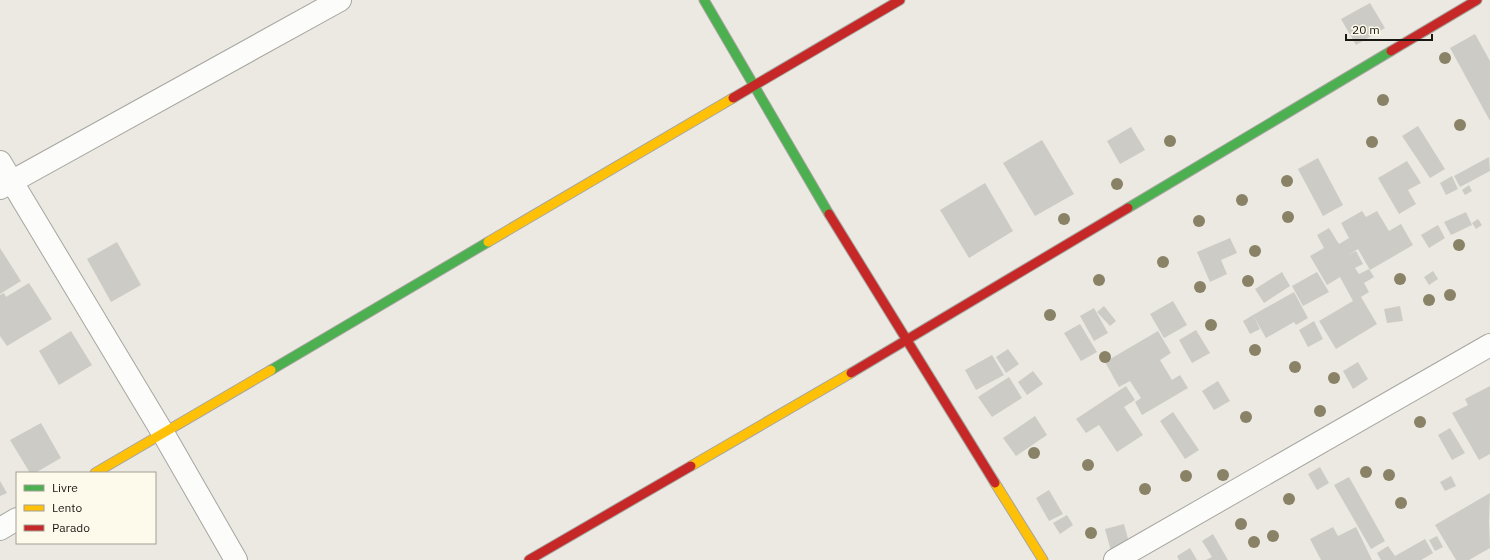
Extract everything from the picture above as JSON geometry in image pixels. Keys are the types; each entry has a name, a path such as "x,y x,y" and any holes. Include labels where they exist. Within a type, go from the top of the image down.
{"street":[{"path":"6,185 340,0"},
{"path":"704,0 753,86 906,341 1043,560"},
{"path":"97,472 900,0"},
{"path":"529,560 906,341 1477,0"},
{"path":"0,162 6,185 162,433 236,560"},
{"path":"1115,560 1490,345"},
{"path":"0,530 16,520"}],"building":[{"path":"1370,3 1385,28 1356,45 1341,19"},
{"path":"1475,34 1490,61 1490,121 1450,48"},
{"path":"1418,126 1445,169 1430,178 1402,136"},
{"path":"1131,127 1145,150 1120,164 1107,141"},
{"path":"1042,140 1074,194 1035,216 1003,163"},
{"path":"1489,157 1490,171 1460,187 1454,176"},
{"path":"1318,158 1343,205 1323,216 1298,169"},
{"path":"1407,161 1421,183 1408,190 1416,204 1399,214 1378,178"},
{"path":"1452,176 1458,189 1446,195 1440,183"},
{"path":"985,183 1013,231 969,258 940,210"},
{"path":"1469,185 1472,191 1465,195 1462,190"},
{"path":"1362,211 1366,217 1377,211 1389,231 1401,224 1413,245 1370,270 1358,249 1348,255 1356,251 1363,264 1355,268 1359,274 1369,269 1374,277 1364,283 1369,292 1361,297 1377,324 1336,349 1319,321 1353,301 1340,277 1327,285 1310,256 1324,248 1317,235 1329,228 1339,244 1349,238 1341,223"},
{"path":"1466,212 1472,225 1451,235 1444,222"},
{"path":"1478,219 1482,225 1476,229 1472,223"},
{"path":"1438,225 1445,238 1429,248 1421,235"},
{"path":"1230,238 1237,253 1221,260 1227,274 1210,282 1197,252"},
{"path":"117,242 141,285 111,302 87,259"},
{"path":"0,248 21,281 0,294"},
{"path":"1433,271 1438,279 1429,285 1424,277"},
{"path":"1282,272 1290,286 1264,303 1255,289"},
{"path":"1317,272 1329,292 1303,306 1292,286"},
{"path":"29,283 52,319 7,346 0,336 0,295 4,293 6,297"},
{"path":"1294,292 1308,318 1296,325 1294,322 1266,338 1253,315"},
{"path":"1173,301 1187,325 1164,338 1150,314"},
{"path":"1104,306 1116,321 1110,326 1097,312"},
{"path":"1400,306 1403,321 1387,323 1384,309"},
{"path":"1094,308 1108,333 1094,341 1080,316"},
{"path":"1253,315 1260,329 1250,334 1243,321"},
{"path":"1314,321 1323,339 1308,347 1299,330"},
{"path":"1080,324 1097,352 1081,361 1064,333"},
{"path":"1196,330 1210,353 1192,363 1179,340"},
{"path":"71,331 92,365 59,385 39,351"},
{"path":"1158,331 1171,353 1160,360 1172,380 1180,375 1188,388 1142,415 1135,402 1141,398 1130,381 1119,387 1105,362"},
{"path":"1008,349 1019,364 1006,373 996,357"},
{"path":"992,355 1004,375 976,390 965,370"},
{"path":"1358,362 1368,379 1353,389 1343,371"},
{"path":"1033,371 1043,384 1027,395 1018,382"},
{"path":"1009,377 1022,398 992,417 978,397"},
{"path":"1218,381 1230,401 1214,410 1202,391"},
{"path":"1126,386 1135,400 1124,407 1143,435 1117,452 1099,425 1086,433 1076,419"},
{"path":"1490,386 1490,454 1479,460 1452,413 1468,405 1465,399"},
{"path":"1173,412 1199,450 1185,459 1160,421"},
{"path":"1035,416 1047,435 1016,456 1003,438"},
{"path":"41,423 61,458 37,472 29,472 10,440"},
{"path":"1450,428 1465,453 1452,460 1438,435"},
{"path":"1320,467 1329,483 1317,490 1308,474"},
{"path":"1451,476 1456,486 1445,491 1440,482"},
{"path":"1349,477 1385,541 1371,549 1334,485"},
{"path":"0,481 7,493 0,496"},
{"path":"1049,490 1063,514 1049,521 1036,498"},
{"path":"1490,493 1490,548 1469,560 1456,560 1435,525"},
{"path":"1067,515 1073,525 1060,534 1053,523"},
{"path":"1124,524 1131,550 1112,555 1105,529"},
{"path":"1333,527 1338,536 1356,527 1372,560 1321,560 1310,539"},
{"path":"1213,534 1228,560 1206,560 1212,557 1202,541"},
{"path":"1437,536 1443,547 1435,551 1429,540"},
{"path":"1425,539 1433,553 1421,560 1381,560 1377,553 1388,546 1395,556"},
{"path":"1190,548 1197,560 1179,560 1177,556"}],"traffic: fast":[{"path":"704,0 829,214"},
{"path":"1128,208 1391,51"},
{"path":"271,370 488,242"}],"traffic: slow":[{"path":"488,242 733,98"},
{"path":"97,472 271,370"},
{"path":"691,466 851,373"},
{"path":"995,483 1043,560"}],"traffic: jam":[{"path":"733,98 900,0"},
{"path":"1391,51 1477,0"},
{"path":"851,373 1128,208"},
{"path":"829,214 995,483"},
{"path":"529,560 691,466"}]}
